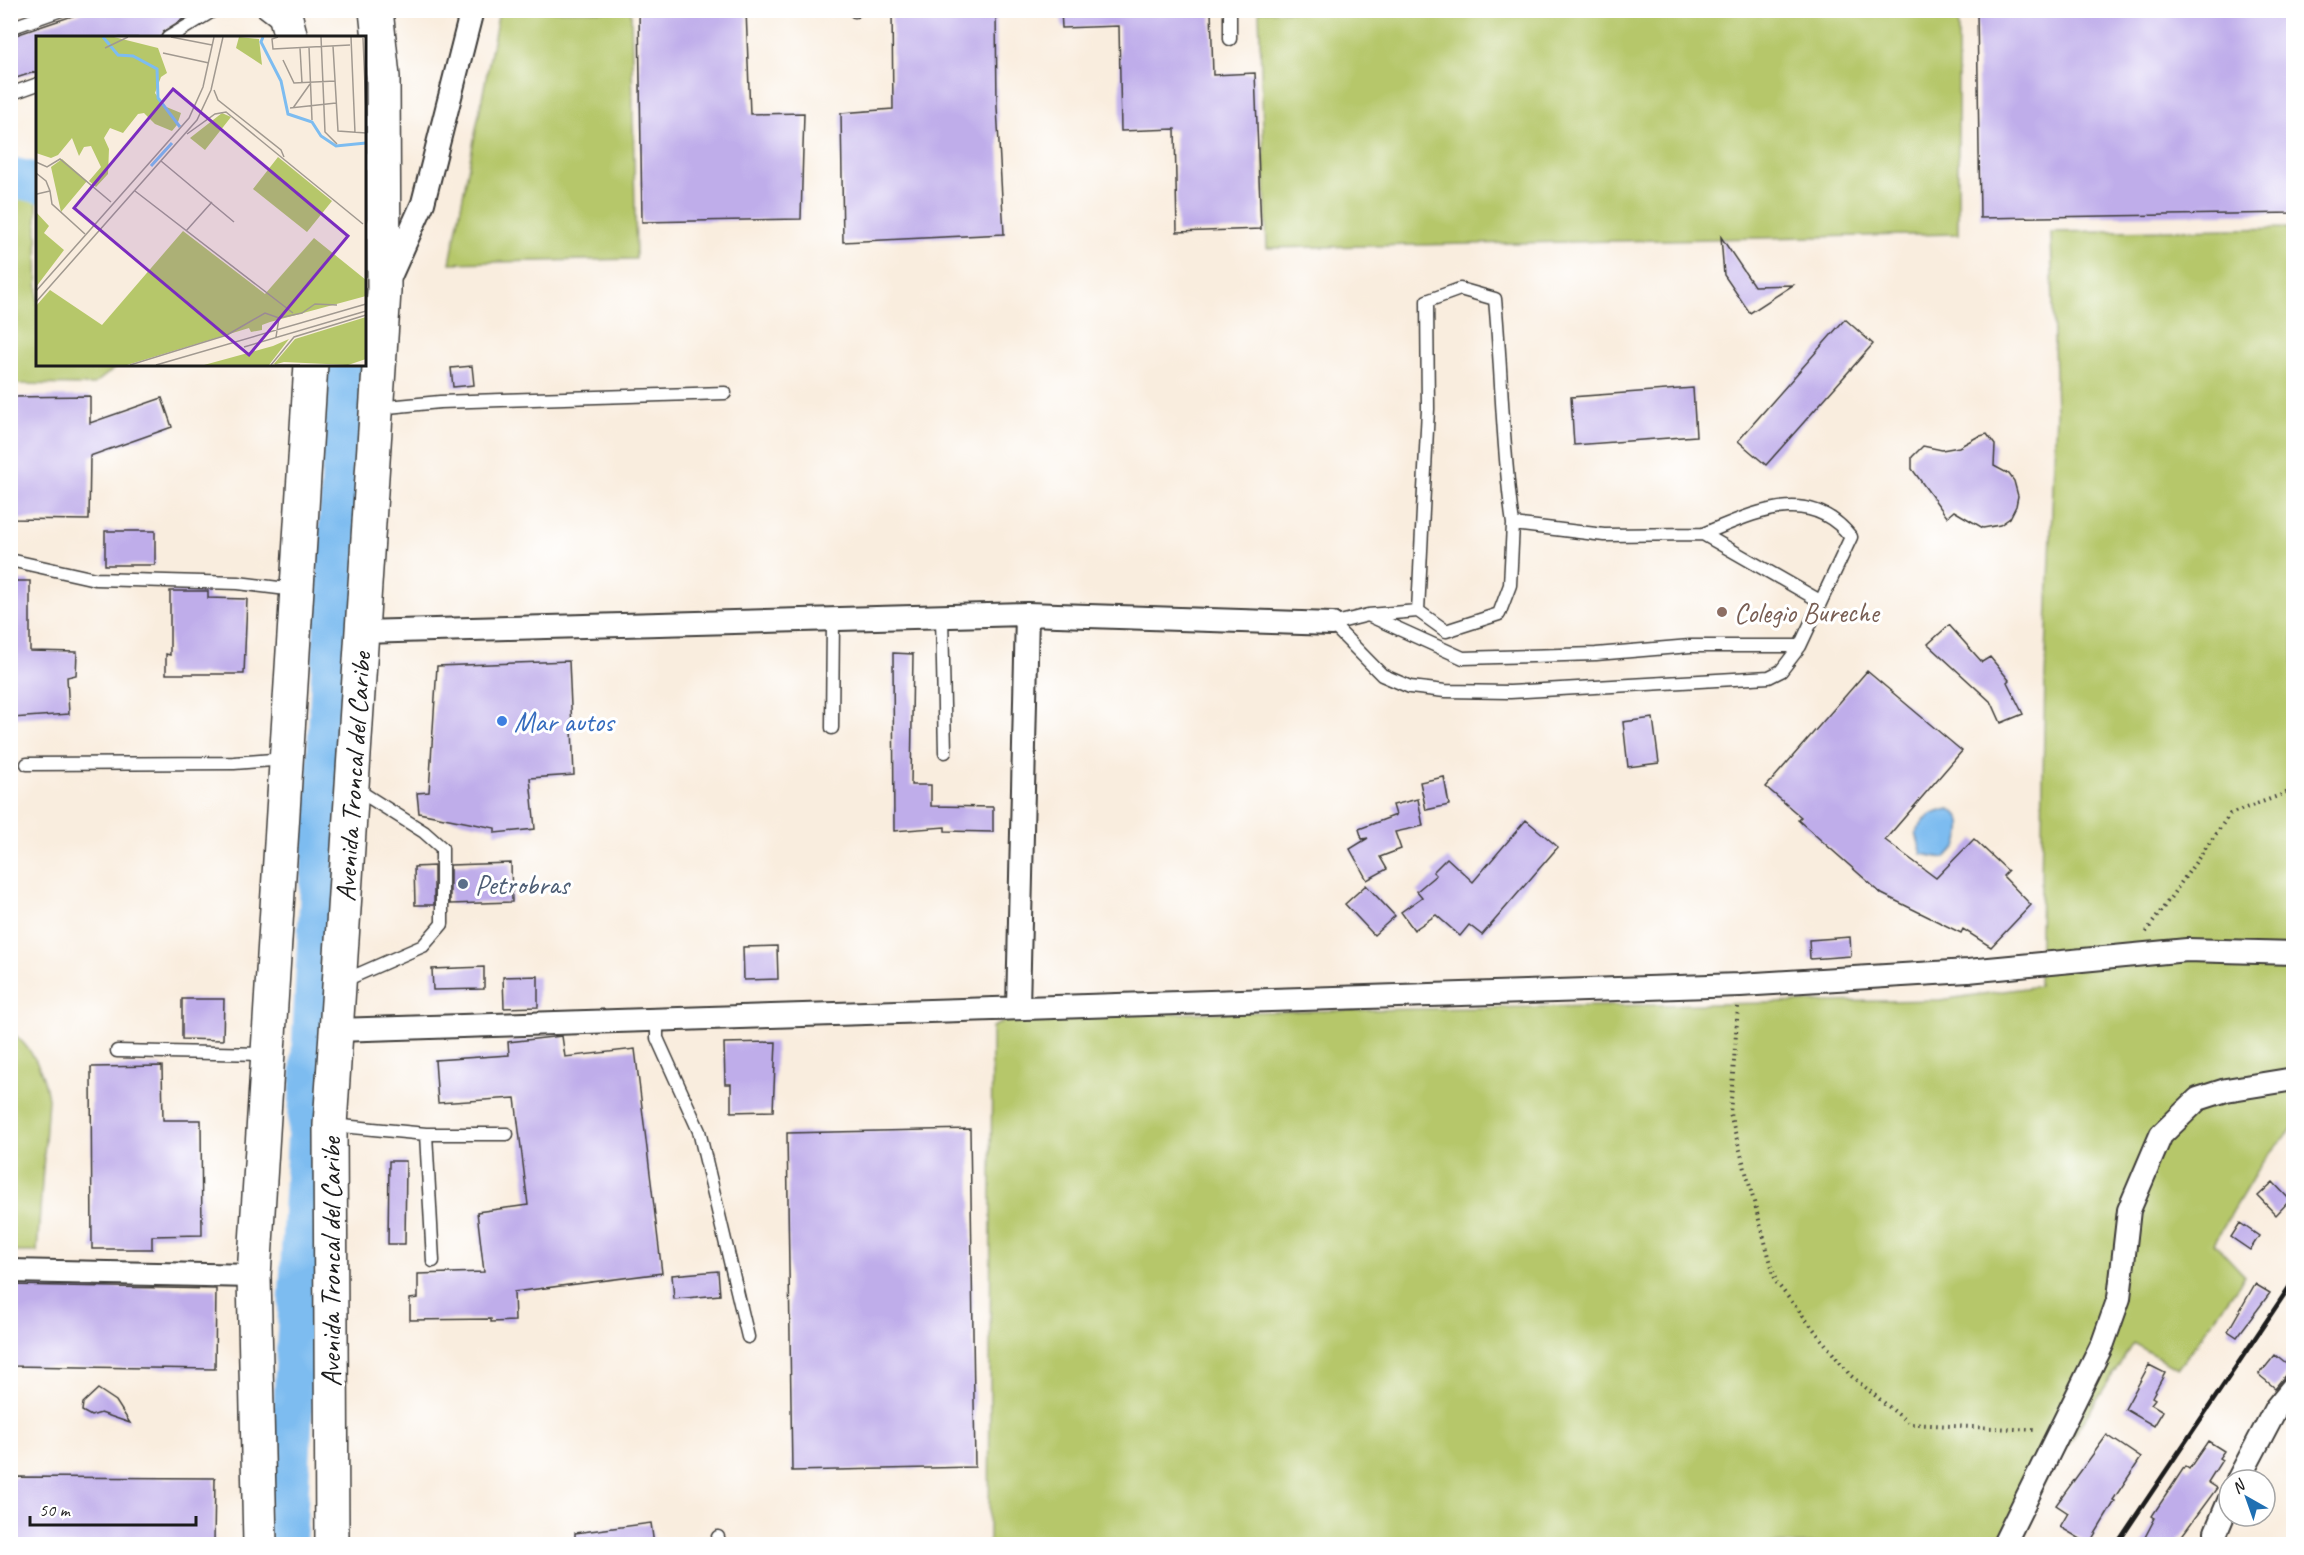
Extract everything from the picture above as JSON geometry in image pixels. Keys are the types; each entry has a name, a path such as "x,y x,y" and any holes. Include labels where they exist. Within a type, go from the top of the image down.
{"highway":[{"name":"Avenida Troncal del Caribe","path":"332,1545 330,1125 384,291 383,77 376,10"},
{"path":"260,1545 254,1276 312,366"}],"street":[{"path":"384,291 423,203 472,10"},
{"path":"362,632 1027,614 1332,624"},
{"path":"1018,1008 1027,614"},
{"path":"336,1030 1740,985 1968,971 2187,950 2294,953"},
{"path":"2004,1545 2103,1343 2119,1298 2129,1210 2161,1135 2198,1099 2226,1090 2294,1079"},
{"path":"10,1271 254,1276"},
{"path":"2243,1468 2276,1408 2294,1386"},
{"path":"2216,1532 2218,1528"}],"lane":[{"path":"10,28 61,10"},
{"path":"171,36 214,10"},
{"path":"263,10 288,26"},
{"path":"1230,10 1230,39"},
{"path":"10,94 36,85"},
{"path":"1332,624 1368,615 1418,610 1446,631 1499,614 1510,585 1513,524 1503,456 1501,371 1495,299 1461,289 1427,301 1428,409 1418,610"},
{"path":"376,408 440,402 725,393"},
{"path":"1332,624 1382,675 1410,687 1445,691 1510,692 1769,677 1781,671 1800,646 1851,537 1840,523 1804,505 1759,511 1703,534 1604,535 1513,524"},
{"path":"1703,534 1820,601"},
{"path":"10,560 95,579 238,583 297,591"},
{"path":"1368,615 1463,658 1596,654 1690,646 1800,646"},
{"path":"942,617 945,753"},
{"path":"832,728 833,620"},
{"path":"27,764 234,763 287,759"},
{"path":"339,982 423,946 442,924 442,848 424,832 351,786"},
{"path":"657,1019 657,1038 699,1131 748,1337"},
{"path":"117,1051 268,1054"},
{"path":"330,1125 426,1134 507,1134"},
{"path":"426,1134 433,1262"}],"path":[{"path":"2129,955 2230,814 2294,790"},
{"path":"1740,985 1730,1114 1776,1282 1850,1375 1910,1424 2061,1431"},
{"path":"2290,1545 2294,1536"}],"green space":[{"path":"499,11 631,11 636,259 450,263"},
{"path":"1259,11 1958,11 1958,234 1267,248"},
{"path":"10,164 36,180 36,366 118,366 93,385 11,384"},
{"path":"2293,228 2293,1127 2261,1164 2214,1243 2245,1276 2178,1368 2133,1343 2036,1495 1997,1544 989,1544 992,1027 1016,1016 1940,1000 2039,986 2045,678 2056,413 2051,232"},
{"path":"10,1031 25,1045 36,1061 44,1079 48,1099 37,1252 11,1252"}],"water":[{"path":"1950,809 1959,816 1961,821 1957,847 1944,858 1922,854 1916,833 1919,827 1930,816"}],"building":[{"path":"90,10 196,11 164,31 161,36 36,36 36,72 10,80 10,37"},
{"path":"639,10 746,10 750,114 804,113 801,219 642,222"},
{"path":"892,10 996,10 997,107 1004,234 843,242 841,113 893,109"},
{"path":"1061,10 1211,10 1213,75 1255,73 1261,229 1177,232 1175,129 1121,131 1119,26 1062,28"},
{"path":"1977,10 2294,10 2294,213 1980,218"},
{"path":"1721,237 1754,286 1793,285 1750,313 1724,275"},
{"path":"1845,319 1873,344 1766,465 1738,441"},
{"path":"472,366 474,385 453,387 451,368"},
{"path":"1693,388 1696,436 1574,445 1571,397"},
{"path":"90,396 90,423 162,398 172,427 90,456 89,520 10,519 10,397"},
{"path":"1987,434 1995,445 1994,466 2009,474 2014,481 2018,496 2010,518 2000,525 1983,528 1954,511 1947,517 1912,469 1912,457 1923,446 1942,450 1959,447"},
{"path":"105,531 155,531 155,565 105,565"},
{"path":"10,581 30,581 30,651 77,652 76,675 67,677 69,714 12,718"},
{"path":"170,591 208,591 208,598 247,599 244,674 166,674 166,654 170,655"},
{"path":"1949,625 1982,662 1990,657 2009,680 2007,682 2023,714 2001,723 1992,703 1928,644"},
{"path":"893,653 913,654 911,785 931,785 931,806 993,807 993,832 945,831 945,827 894,831"},
{"name":"Mar autos","path":"569,661 574,775 530,778 535,829 495,833 495,828 419,813 417,793 429,792 437,666"},
{"path":"1867,671 1962,751 1885,840 1936,878 1974,839 2008,871 2003,876 2031,905 1991,947 1963,929 1961,933 1882,894 1798,820 1801,817 1766,787"},
{"path":"1653,718 1659,763 1628,767 1623,722"},
{"path":"1444,777 1449,805 1426,810 1420,782"},
{"path":"1418,799 1423,826 1395,832 1401,849 1380,857 1387,869 1367,880 1350,849 1368,838 1362,839 1359,829 1396,815 1393,805"},
{"path":"1526,820 1558,847 1482,935 1469,925 1460,936 1436,915 1414,930 1401,912 1422,897 1417,891 1436,875 1433,872 1447,858 1473,882"},
{"name":"Petrobras","path":"511,863 512,902 450,904 450,865"},
{"path":"434,866 434,905 415,905 414,867"},
{"path":"1366,885 1395,916 1374,935 1345,904"},
{"path":"1850,937 1851,956 1810,959 1809,940"},
{"path":"777,946 778,979 744,980 743,947"},
{"name":"Petrobras","path":"484,967 484,989 433,990 432,969"},
{"path":"538,976 538,1007 504,1008 503,977"},
{"path":"182,999 224,999 223,1040 182,1039"},
{"path":"562,1036 565,1057 635,1049 662,1273 514,1292 515,1321 410,1320 410,1299 418,1298 418,1274 484,1272 477,1212 528,1205 515,1098 438,1103 435,1060 509,1055 508,1042"},
{"path":"776,1042 773,1111 731,1112 731,1084 725,1084 724,1043"},
{"path":"162,1066 163,1120 201,1120 202,1235 152,1236 152,1249 92,1249 91,1067"},
{"path":"970,1129 975,1467 792,1471 787,1133"},
{"path":"389,1161 406,1161 405,1244 388,1244"},
{"path":"2273,1182 2290,1200 2276,1215 2258,1196"},
{"path":"2240,1223 2259,1236 2250,1250 2231,1237"},
{"path":"718,1271 720,1295 674,1299 672,1275"},
{"path":"2255,1284 2270,1293 2237,1337 2228,1331"},
{"path":"10,1285 216,1289 215,1369 10,1366"},
{"path":"2275,1355 2291,1368 2275,1388 2259,1375"},
{"path":"2149,1365 2165,1373 2152,1397 2155,1399 2151,1404 2163,1411 2154,1426 2125,1409"},
{"path":"98,1389 116,1401 130,1423 101,1413 91,1416 82,1411 83,1403"},
{"path":"2107,1435 2141,1458 2113,1500 2115,1501 2089,1544 2060,1527 2068,1513 2056,1505"},
{"path":"2208,1441 2224,1451 2219,1458 2222,1460 2208,1482 2217,1488 2175,1545 2141,1545 2155,1518 2152,1516 2185,1466 2189,1469"},
{"path":"10,1477 215,1478 214,1545 10,1545"},
{"path":"651,1523 654,1545 575,1545 575,1533"}],"waterway":[{"path":"10,177 36,183"},
{"path":"286,1544 347,366"}],"railway":[{"path":"2117,1544 2294,1280"}],"place":[{"name":"Colegio Bureche","path":"1722,612"},
{"name":"Mar autos","path":"502,721"},
{"name":"Petrobras","path":"463,884"}]}
